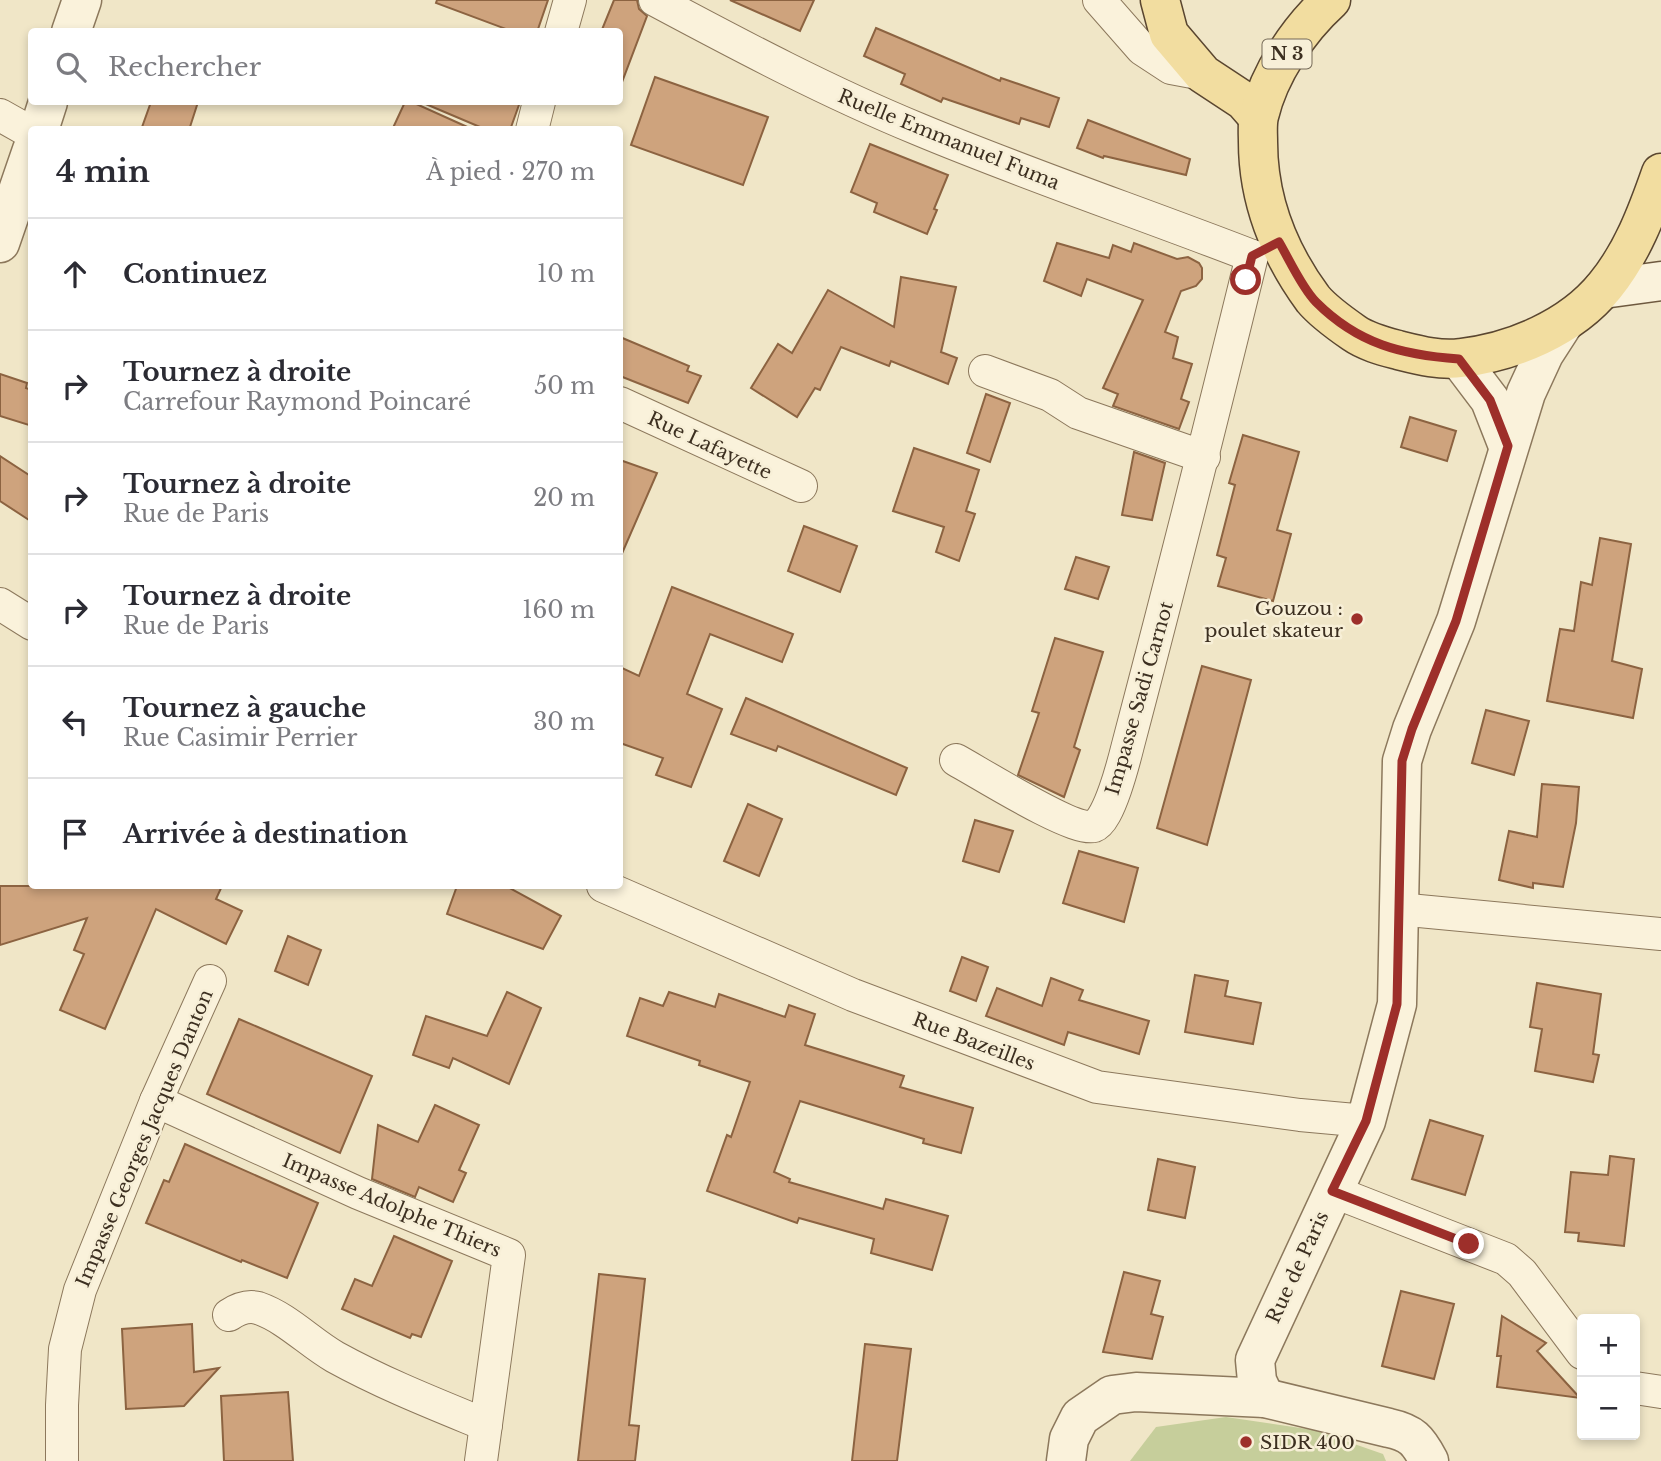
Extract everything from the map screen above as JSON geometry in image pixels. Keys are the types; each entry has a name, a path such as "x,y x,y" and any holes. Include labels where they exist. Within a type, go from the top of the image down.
{"main road":[{"path":"1160,0 1169,34 1203,74 1244,101 1258,117"},
{"name":"N 3","path":"1331,0 1295,40 1273,78 1258,117 1258,164 1264,204 1265,249 1314,301 1356,334 1380,346 1421,356 1459,359 1534,338 1564,323 1603,289 1618,270 1638,233 1661,173"}],"street":[{"path":"72,28 82,0"},
{"path":"562,28 570,0"},
{"name":"Ruelle Emmanuel Fuma","path":"655,0 814,83 915,128 1004,164 1265,249"},
{"path":"1099,0 1142,49 1171,68 1203,74"},
{"path":"39,126 47,105"},
{"path":"533,126 538,105"},
{"path":"0,115 28,131"},
{"path":"0,243 28,162"},
{"name":"Impasse Sadi Carnot","path":"956,760 1057,817 1089,827 1098,824 1105,816 1124,760 1204,457 1265,249"},
{"path":"1603,289 1661,281"},
{"name":"Rue de Paris","path":"1255,1360 1366,1121 1397,1004 1402,761 1412,729 1456,621 1526,393 1544,354 1564,323"},
{"path":"1459,359 1490,400 1508,446"},
{"path":"985,372 1050,394 1078,413 1204,457"},
{"name":"Rue Lafayette","path":"623,404 801,486"},
{"path":"0,604 28,622"},
{"name":"Rue Bazeilles","path":"610,889 853,995 1097,1087 1300,1115 1366,1121"},
{"path":"1398,909 1661,934"},
{"name":"Impasse Georges Jacques Danton","path":"62,1461 65,1349 80,1290 156,1101 210,981"},
{"name":"Impasse Adolphe Thiers","path":"156,1101 359,1193 509,1255 481,1461"},
{"path":"1332,1191 1506,1259 1522,1273 1577,1346"},
{"path":"229,1315 241,1307 256,1308 280,1318 321,1349 380,1381 486,1425"},
{"path":"1170,1392 1255,1360 1257,1381 1265,1398"},
{"path":"1640,1389 1661,1392"},
{"path":"1066,1461 1069,1440 1080,1417 1112,1395 1136,1392 1265,1398 1407,1432 1422,1448 1429,1461"}],"green space":[{"name":"SIDR 400","path":"1226,1417 1314,1430 1383,1454 1386,1461 1130,1461 1156,1427"}],"building":[{"path":"437,0 548,0 538,28 503,28 436,3"},
{"path":"614,0 637,0 639,9 647,16 623,79 623,28 603,28"},
{"path":"730,0 814,0 800,31"},
{"path":"876,28 1000,81 1001,78 1059,98 1049,127 1021,118 1019,124 943,98 941,102 901,84 905,74 864,56"},
{"path":"655,77 768,117 743,185 631,145"},
{"path":"150,105 197,105 190,126 142,126"},
{"path":"404,105 419,105 465,126 394,126"},
{"path":"428,105 519,105 511,126 478,126"},
{"path":"1088,120 1190,159 1186,175 1104,156 1103,158 1077,148"},
{"path":"870,144 948,175 927,234 874,212 877,203 851,192"},
{"path":"1057,243 1109,258 1113,245 1131,252 1134,243 1177,259 1188,257 1199,263 1202,279 1196,286 1181,291 1165,332 1178,337 1173,358 1192,364 1181,399 1189,402 1179,429 1113,406 1118,394 1103,388 1143,300 1087,279 1081,296 1044,281"},
{"path":"901,277 956,287 941,352 957,358 948,384 891,361 889,366 841,347 820,390 815,388 797,417 751,388 778,344 792,353 828,290 894,327"},
{"path":"623,338 689,366 687,371 701,376 688,403 623,377"},
{"path":"0,374 27,383 28,425 0,416"},
{"path":"986,394 1010,403 990,462 967,453"},
{"path":"1410,417 1456,431 1447,461 1401,447"},
{"path":"1243,435 1299,452 1277,530 1291,534 1273,601 1218,586 1226,558 1217,555 1235,485 1229,483"},
{"path":"914,448 979,470 966,511 975,514 959,561 936,552 944,527 893,511"},
{"path":"1134,452 1165,463 1152,520 1122,515"},
{"path":"0,456 28,474 28,519 0,501"},
{"path":"623,461 657,473 623,551"},
{"path":"804,526 857,546 840,592 788,571"},
{"path":"1600,538 1631,544 1612,661 1642,669 1633,718 1547,701 1560,629 1574,631 1581,582 1592,585"},
{"path":"1076,557 1109,567 1098,599 1065,589"},
{"path":"672,587 793,634 782,662 710,634 687,694 722,709 691,787 656,775 663,758 623,744 623,668 639,676"},
{"path":"1055,638 1103,652 1074,747 1080,750 1064,797 1018,775 1039,713 1032,711"},
{"path":"1202,666 1251,680 1207,845 1157,828"},
{"path":"746,698 907,768 896,795 778,746 776,751 731,734"},
{"path":"1486,710 1529,721 1514,775 1472,763"},
{"path":"1542,784 1579,787 1576,823 1563,887 1533,883 1533,888 1499,880 1509,831 1537,837"},
{"path":"748,804 782,819 759,876 724,861"},
{"path":"975,820 1013,831 999,872 963,861"},
{"path":"1079,851 1138,868 1124,922 1063,903"},
{"path":"0,886 28,886 28,889 221,889 216,899 242,911 226,944 156,909 105,1029 60,1010 84,954 74,950 87,918 0,945"},
{"path":"456,889 512,889 561,916 543,949 447,914"},
{"path":"288,936 321,950 308,985 275,971"},
{"path":"962,957 988,967 976,1001 950,991"},
{"path":"1195,975 1228,981 1225,996 1261,1003 1253,1044 1185,1032"},
{"path":"1051,978 1083,990 1079,1000 1149,1021 1139,1054 1068,1032 1064,1045 986,1016 997,988 1042,1006"},
{"path":"1537,983 1601,994 1593,1054 1599,1055 1593,1082 1535,1071 1542,1029 1530,1027"},
{"path":"507,992 541,1008 509,1084 453,1058 449,1068 413,1055 426,1016 487,1036"},
{"path":"669,992 715,1007 719,994 785,1017 789,1005 815,1014 805,1045 904,1076 900,1087 973,1108 961,1153 923,1143 924,1139 800,1101 774,1172 790,1179 789,1182 883,1209 886,1199 948,1216 932,1270 871,1253 874,1239 799,1218 797,1223 707,1191 727,1135 731,1137 750,1082 699,1065 700,1061 627,1036 640,998 663,1006"},
{"path":"239,1019 372,1076 340,1153 207,1094"},
{"path":"435,1105 479,1125 459,1170 466,1173 453,1202 419,1187 415,1197 372,1179 378,1125 418,1142"},
{"path":"1430,1120 1483,1136 1465,1195 1412,1179"},
{"path":"185,1144 318,1203 287,1278 146,1223 164,1180 169,1182"},
{"path":"1610,1156 1634,1159 1624,1246 1578,1241 1579,1233 1565,1232 1571,1172 1608,1175"},
{"path":"1158,1159 1195,1167 1185,1218 1148,1210"},
{"path":"394,1236 452,1261 421,1337 412,1334 410,1338 342,1309 355,1279 372,1286"},
{"path":"1124,1272 1160,1281 1151,1314 1163,1317 1152,1359 1103,1352"},
{"path":"599,1274 645,1279 629,1425 639,1426 635,1461 578,1461"},
{"path":"1401,1291 1454,1304 1434,1379 1382,1366"},
{"path":"1502,1316 1546,1343 1537,1351 1577,1398 1497,1387 1501,1356 1497,1356"},
{"path":"192,1324 194,1372 219,1368 184,1406 126,1409 122,1329"},
{"path":"865,1344 911,1349 897,1461 852,1461"},
{"path":"288,1392 293,1461 224,1461 221,1396"}],"place":[{"name":"Gouzou : poulet skateur","path":"1357,619"},
{"name":"SIDR 400","path":"1246,1442"}],"route":[{"path":"1246,280 1252,256 1279,242 1314,301 1356,334 1380,346 1421,356 1459,359 1490,400 1508,446 1456,621 1412,729 1402,761 1397,1004 1366,1121 1332,1191 1469,1244"}]}
